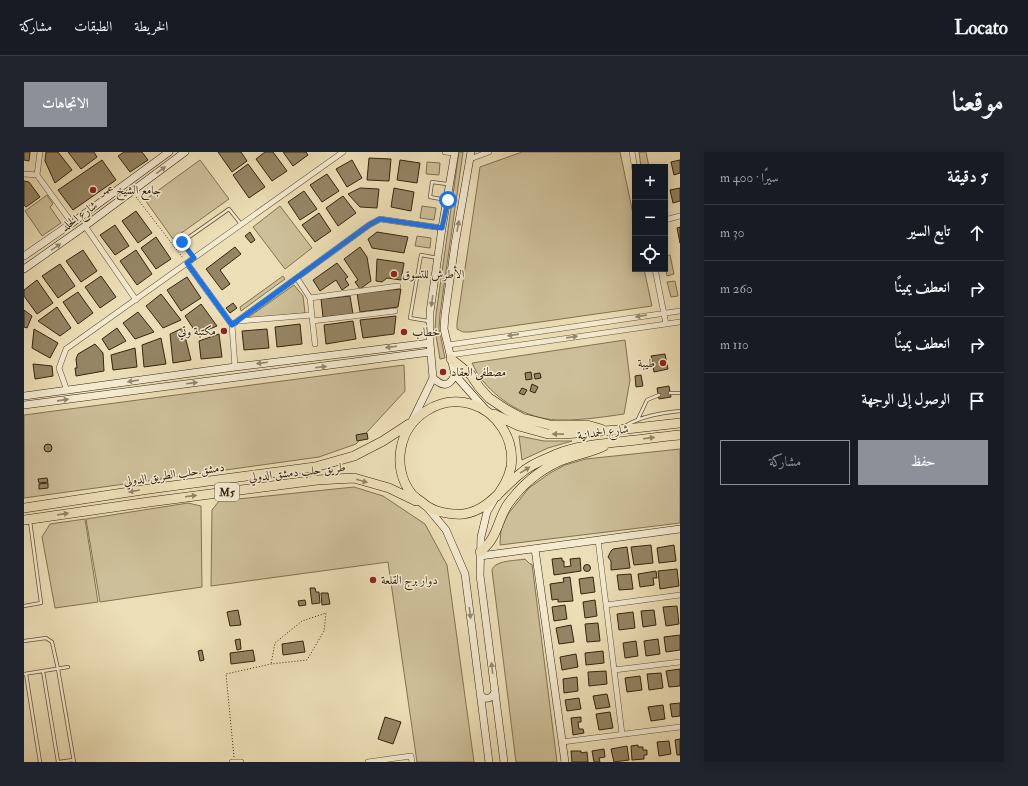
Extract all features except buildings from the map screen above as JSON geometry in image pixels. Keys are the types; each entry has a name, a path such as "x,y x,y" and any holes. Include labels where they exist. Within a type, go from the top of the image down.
{"highway":[{"path":"450,357 471,375 489,398 506,410 522,418 550,425 586,425 613,430"},
{"path":"450,402 471,404 486,411 501,426 507,436 512,451 511,468 506,483 496,496 481,508 463,514 444,513 426,506 412,493 402,476 400,464 399,457 402,438 412,422 424,411 439,404 450,402"},
{"name":"شارع الحمدانية","path":"486,411 519,426 548,434 613,430 680,423"},
{"name":"دمشق حلب الطريق الدولي","path":"24,508 149,489 315,467 354,456 383,441 412,422"},
{"name":"شارع الحمدانية","path":"496,496 521,472 551,456 580,446 680,435"},
{"path":"480,554 492,540 499,520 507,505 517,492 529,481 559,461 591,452 611,443"},
{"name":"طريق حلب دمشق الدولي","path":"27,519 302,482 354,478 389,488 426,506"}],"street":[{"path":"40,152 37,175 72,223"},
{"path":"24,256 169,152"},
{"name":"شارع الخلد","path":"24,269 185,152"},
{"path":"67,391 60,368 66,349 343,152"},
{"path":"412,422 433,378 430,352 430,322 440,241 455,153 445,152"},
{"path":"486,411 455,375 444,329 455,244 471,155 489,152"},
{"path":"632,152 634,164"},
{"path":"24,174 37,175"},
{"path":"668,219 680,216"},
{"path":"232,325 369,225 380,219 442,228"},
{"path":"85,226 136,300"},
{"path":"440,241 455,244"},
{"path":"187,263 232,325 235,366"},
{"path":"655,272 666,324"},
{"path":"297,278 310,298 315,344"},
{"path":"310,298 398,286"},
{"path":"238,321 312,318 395,311"},
{"path":"448,345 680,311"},
{"path":"450,357 680,322"},
{"path":"24,396 235,366 430,343"},
{"path":"24,405 430,352"},
{"path":"433,378 438,383 443,385 452,381 455,375"},
{"path":"496,496 487,512 481,537 480,575 504,762"},
{"path":"426,506 446,530 465,574 489,762"},
{"path":"480,554 680,529"},
{"path":"598,540 622,734"},
{"path":"535,548 565,762"},
{"path":"606,605 680,595"},
{"path":"614,670 680,662"},
{"path":"480,694 483,697 488,698 493,696 495,691"},
{"path":"483,716 489,711 494,711 497,714"},
{"path":"562,742 680,727"},
{"path":"368,762 411,756 412,762"},
{"path":"234,762 241,762"}],"lane":[{"path":"448,200 430,197 432,182 450,184"},
{"path":"194,258 182,242 229,208 242,224"},
{"path":"430,322 410,318 421,255 438,258"},
{"path":"670,393 680,393"},
{"path":"638,419 648,400 659,395"},
{"path":"613,430 638,419 666,413 680,412"},
{"path":"24,606 41,603 27,519"},
{"path":"24,641 46,638 52,642 74,761 58,762 43,671"},
{"path":"40,762 25,674 68,667"}],"path":[{"path":"132,191 187,263"},
{"path":"234,762 226,674 271,664 307,660 324,631 326,613 302,621 275,643 271,664"}],"shaded area":[{"path":"459,152 463,152 440,314 439,329 445,358 440,359 435,330 436,314"},
{"path":"522,152 620,152 632,209 632,272 645,272 652,306 470,332 463,332 457,329 480,167"},
{"path":"639,152 646,152 648,164 641,164"},
{"path":"200,160 229,199 173,239 145,200"},
{"path":"427,162 440,163 439,175 426,174"},
{"path":"47,195 53,204 50,207 61,223 42,236 25,211"},
{"path":"280,206 312,248 285,269 253,227"},
{"path":"422,206 436,208 434,220 420,218"},
{"path":"417,236 431,238 430,248 415,246"},
{"path":"668,255 670,255 674,274 667,276 666,272 668,272"},
{"path":"283,276 285,279 241,311 240,307"},
{"path":"675,281 678,296 671,297 667,282"},
{"path":"294,285 303,296 305,313 246,319"},
{"path":"625,340 630,380 624,414 586,419 551,420 540,418 518,410 499,397 480,377 472,363"},
{"path":"404,365 405,391 356,444 319,457 24,498 24,415"},
{"path":"519,436 544,441 572,441 548,448 522,460"},
{"path":"680,449 680,523 500,545 501,529 508,514 529,488 550,473 565,465 586,459"},
{"path":"354,487 383,496 425,524 447,565 474,762 417,762 388,562 211,586 212,510 219,501"},
{"path":"188,503 201,506 202,587 100,602 86,519"},
{"path":"85,519 98,602 55,608 42,537 50,524"},
{"path":"525,559 532,564 557,762 516,762 492,570 497,564"}],"place":[{"name":"جامع الشيخ عمر","path":"93,190"},
{"name":"الأطرش للتسوق","path":"394,274"},
{"name":"مكتبة وتي","path":"224,331"},
{"name":"خطاب","path":"404,332"},
{"name":"طيبة","path":"663,363"},
{"name":"مصطفى العقاد","path":"443,372"},
{"name":"دوار برج القلعة","path":"373,580"}],"route":[{"path":"182,242 194,258 187,263 232,325 369,225 380,219 442,228 448,200"}]}
